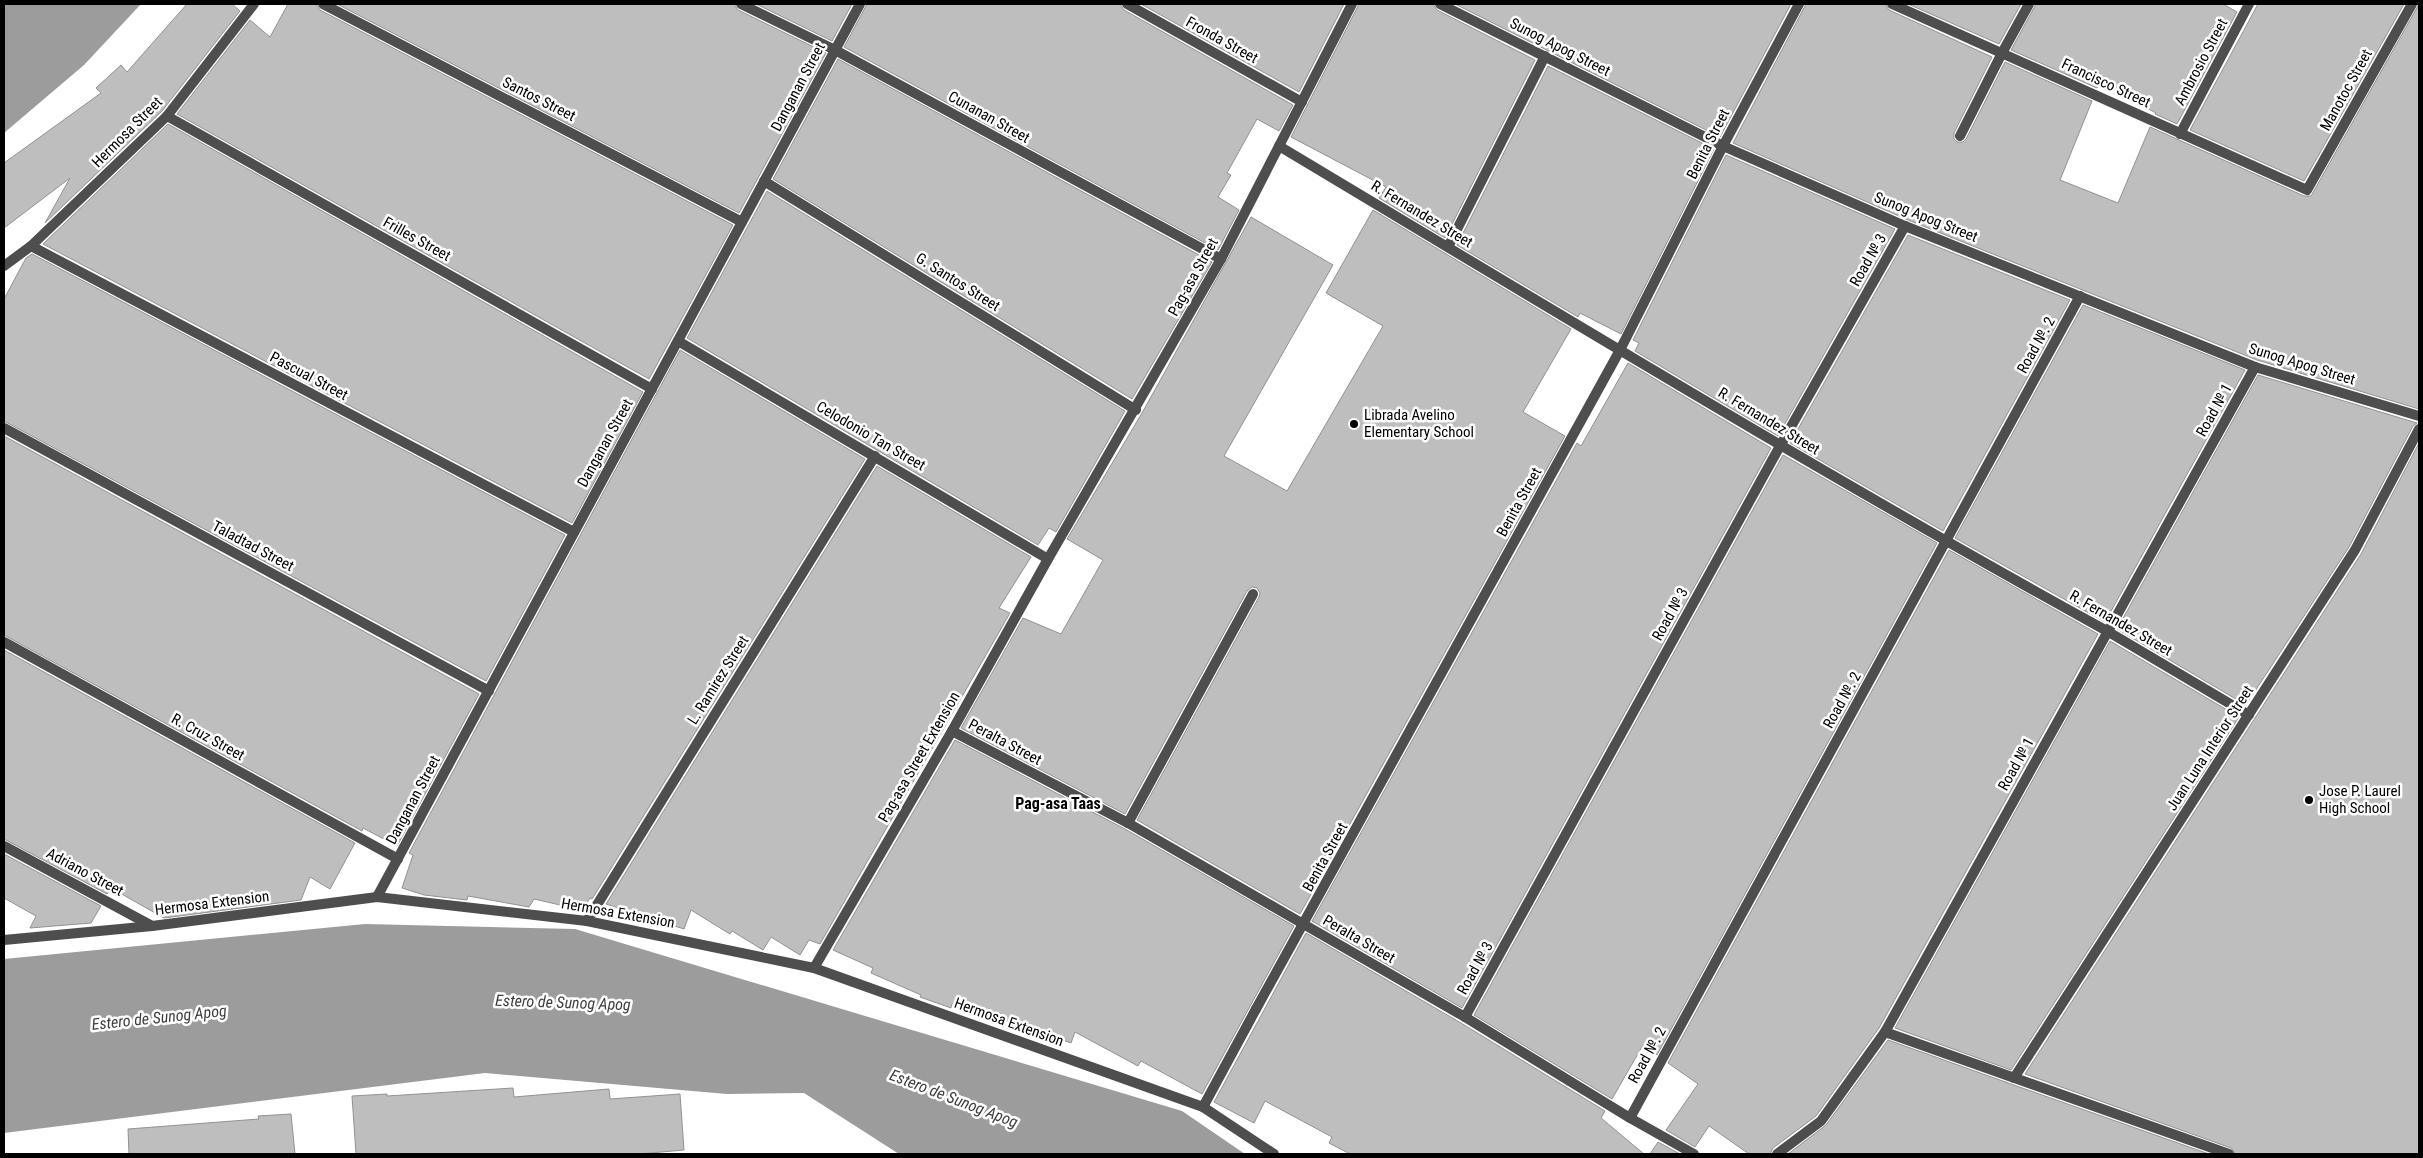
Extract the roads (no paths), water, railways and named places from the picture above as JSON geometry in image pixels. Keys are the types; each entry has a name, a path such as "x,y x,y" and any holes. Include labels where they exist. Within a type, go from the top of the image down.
{"street":[{"name":"Hermosa Street","path":"4,266 31,246 167,116 254,4"},
{"name":"Santos Street","path":"323,4 742,222"},
{"name":"Cunanan Street","path":"742,4 835,50 1220,259"},
{"name":"Danganan Street","path":"377,897 860,4"},
{"name":"Fronda Street","path":"1127,4 1302,102"},
{"name":"Pag-asa Street","path":"1048,559 1136,410 1220,259 1352,4"},
{"name":"Sunog Apog Street","path":"1440,4 1723,146 1905,226 2255,367 2419,416"},
{"name":"Benita Street","path":"1203,1107 1256,1009 1305,925 1620,350 1723,146 1799,4"},
{"name":"Francisco Street","path":"1892,4 2307,190"},
{"path":"1960,136 2029,4"},
{"name":"Ambrosio Street","path":"2180,134 2249,4"},
{"name":"Manotoc Street","path":"2307,190 2412,4"},
{"path":"1448,247 1545,56"},
{"name":"Frilles Street","path":"167,116 652,389"},
{"name":"R. Fernandez Street","path":"1279,146 1780,446 1945,542 2107,631 2249,715"},
{"name":"G. Santos Street","path":"764,181 1136,410"},
{"name":"Road № 3","path":"1465,1018 1780,446 1905,226"},
{"name":"Pascual Street","path":"31,246 574,532"},
{"name":"Road №. 2","path":"1630,1118 2080,296"},
{"name":"Celodonio Tan Street","path":"678,340 1048,559"},
{"name":"Road № 1","path":"1777,1154 1821,1121 1884,1032 2255,367"},
{"name":"Taladtad Street","path":"4,428 489,690"},
{"name":"Juan Luna Interior Street","path":"2014,1078 2355,550 2419,429"},
{"name":"L. Ramirez Street","path":"587,920 875,456"},
{"name":"Pag-asa Street Extension","path":"814,968 952,731 1048,559"},
{"path":"1128,823 1253,594"},
{"name":"R. Cruz Street","path":"4,642 398,859"},
{"name":"Peralta Street","path":"952,731 1128,823 1465,1018 1630,1118 1694,1154"},
{"name":"Adriano Street","path":"4,846 152,926"},
{"name":"Hermosa Extension","path":"4,940 152,926 377,897 587,920 814,968 1203,1107 1274,1154"},
{"path":"1884,1032 2229,1154"}],"water":[{"path":"4,4 141,4 84,65 4,133"},
{"name":"Estero de Sunog Apog","path":"365,924 575,929 1182,1111 1245,1154 899,1154 804,1093 727,1094 485,1073 4,1133 4,959"}],"place":[{"name":"Librada Avelino Elementary School","path":"1354,424"},
{"name":"Jose P. Laurel High School","path":"2309,800"}],"district":[{"name":"Pag-asa Taas","path":"1058,803"}]}
